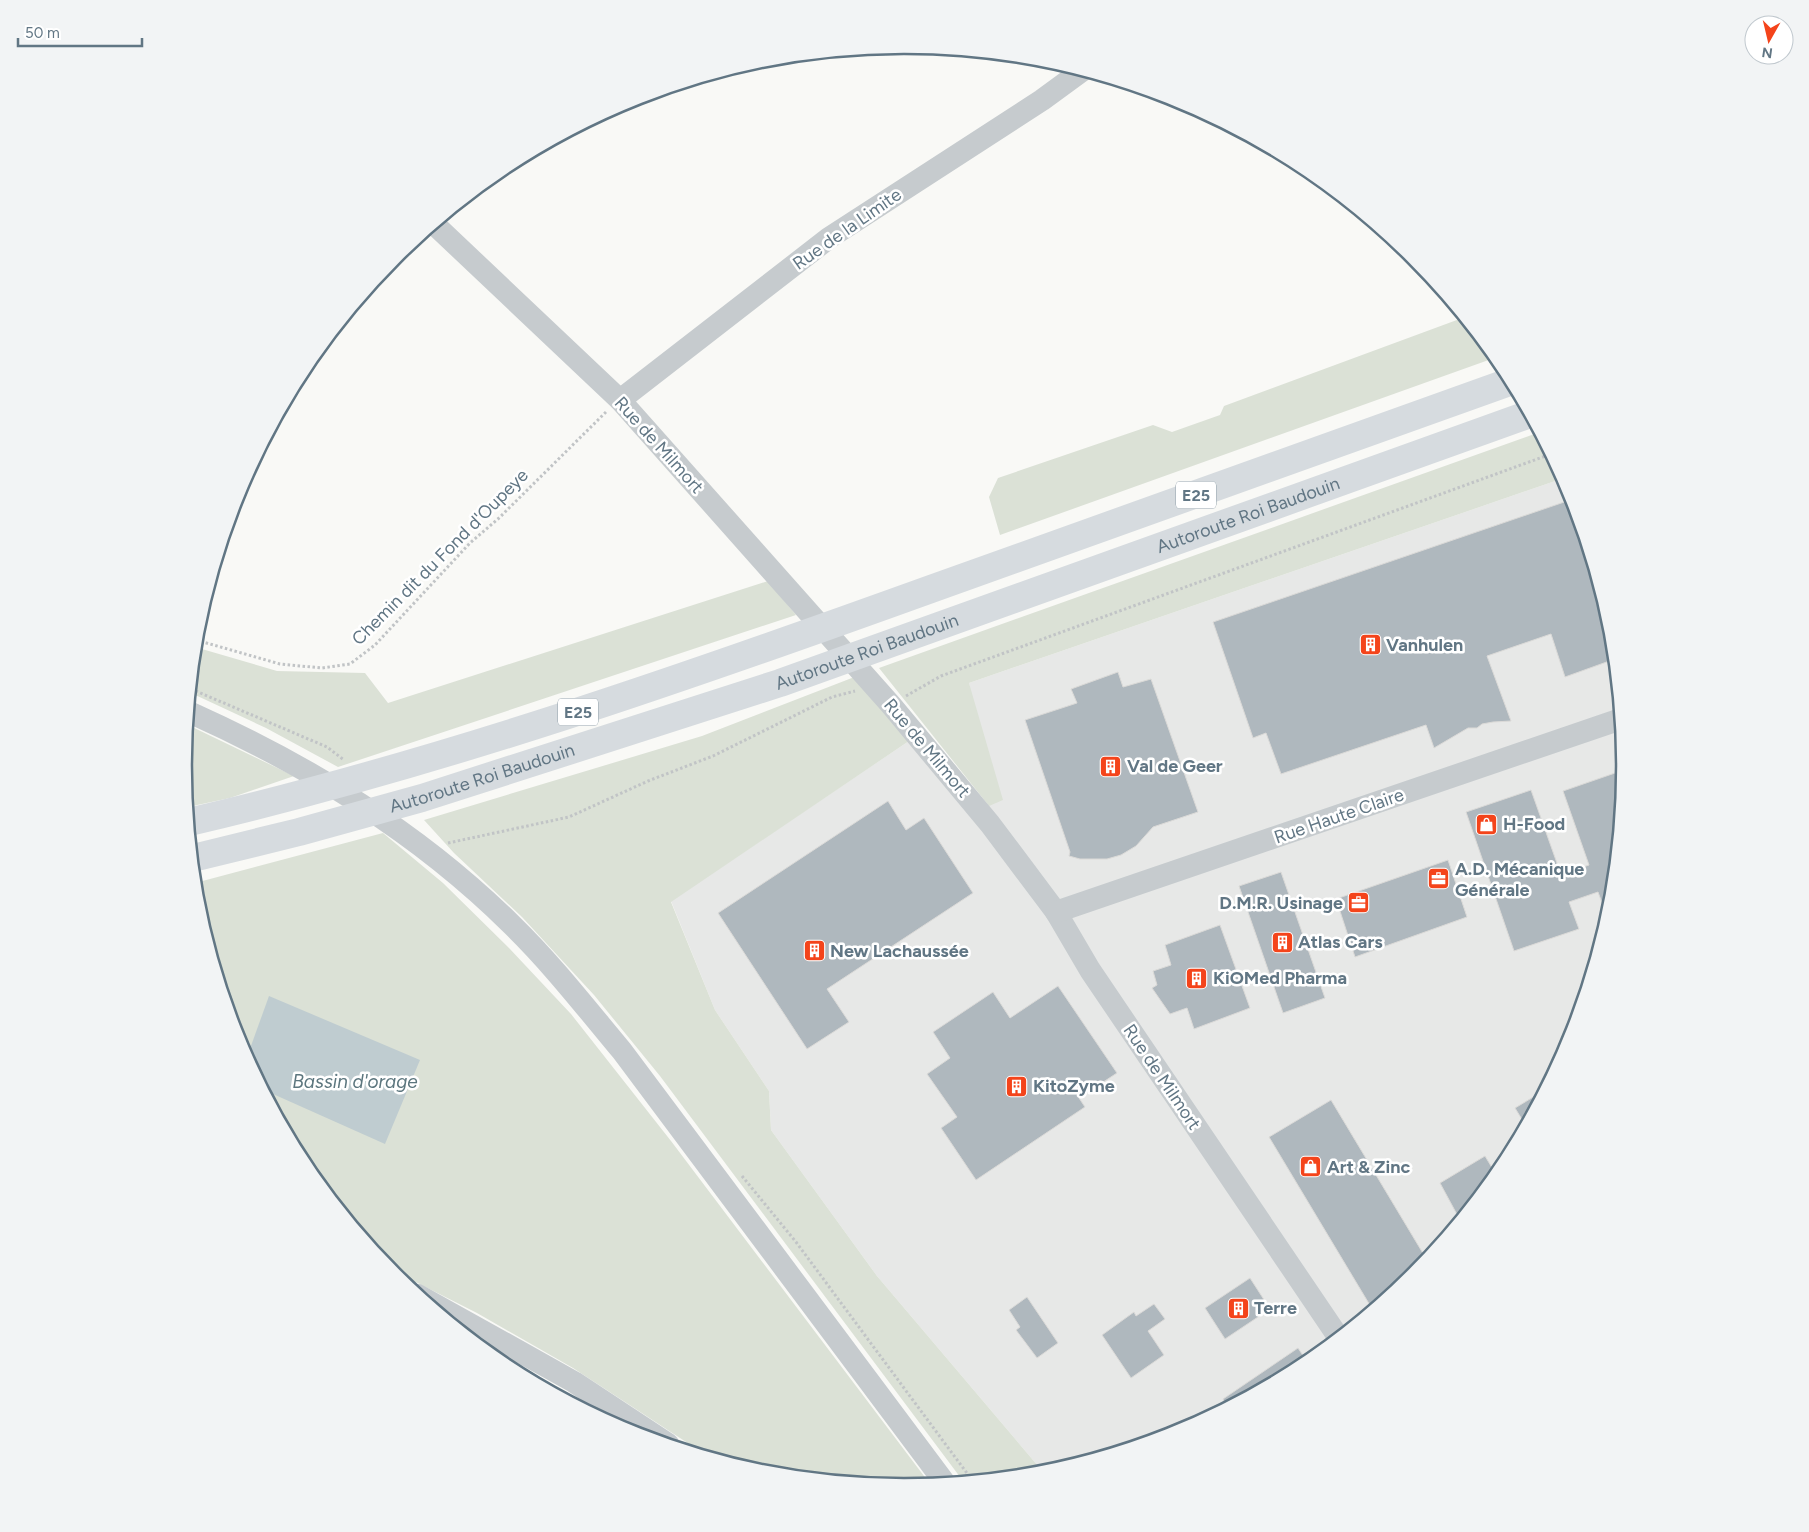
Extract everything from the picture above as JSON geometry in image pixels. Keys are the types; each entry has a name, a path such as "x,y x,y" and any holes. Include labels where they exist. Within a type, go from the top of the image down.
{"highway":[{"name":"Autoroute Roi Baudouin","path":"195,821 271,803 391,771 763,650 1505,383"},
{"name":"Autoroute Roi Baudouin","path":"198,857 300,832 422,798 780,683 1524,416"}],"street":[{"name":"Rue de la Limite","path":"620,400 829,238 1042,100 1076,75"},
{"name":"Rue de Milmort","path":"438,228 620,400 875,686 990,824 1056,912 1090,970 1335,1333"},
{"path":"194,714 269,749 341,790 406,836 460,878 512,925 568,986 622,1051 941,1477"},
{"name":"Rue Haute Claire","path":"1056,912 1615,721"},
{"path":"448,1312 574,1382 645,1429"}],"path":[{"name":"Chemin dit du Fond d'Oupeye","path":"203,642 280,664 322,668 350,664 375,645 470,543 499,518 583,433 620,400"},
{"path":"891,705 941,676 1545,456"},
{"path":"445,843 569,817 648,781 714,756 832,697 875,686"}],"shaded area":[{"path":"1459,319 1490,360 1000,535 989,497 998,478 1153,425 1172,432 1220,415 1224,406"},
{"path":"1534,434 1557,480 969,683 1003,800 989,806 879,668"},
{"path":"1557,480 1579,537 1592,582 1603,627 1611,673 1617,766 1615,813 1611,859 1603,905 1592,950 1579,995 1563,1039 1543,1081 1497,1162 1470,1200 1408,1270 1374,1301 1338,1331 1261,1383 1220,1405 1177,1424 1089,1454 1038,1466 877,1276 771,1130 769,1091 715,1010 671,901 909,741 989,806 969,683"},
{"path":"768,581 796,615 338,767 266,728 196,695 202,649 277,671 365,673 388,703"},
{"path":"857,676 909,741 671,902 715,1010 769,1091 771,1130 877,1276 1038,1466 959,1476 660,1076 594,995 522,917 454,853 424,820 702,736"},
{"path":"194,728 294,776 230,798 194,806 192,766"},
{"path":"383,833 443,883 509,948 571,1014 671,1141 925,1478 858,1477 812,1472 766,1465 690,1444 573,1368 477,1313 412,1280 369,1236 339,1200 312,1162 266,1081 246,1039 230,995 217,950 202,881"}],"water":[{"name":"Bassin d'orage","path":"269,996 420,1060 385,1144 273,1094 250,1048"}],"building":[{"name":"Vanhulen","path":"1566,501 1592,582 1609,661 1565,677 1551,634 1487,656 1511,721 1493,722 1482,724 1477,728 1468,728 1434,748 1426,725 1281,774 1266,733 1253,738 1213,622"},
{"name":"Val de Geer","path":"1118,672 1123,687 1151,679 1198,812 1153,827 1136,846 1121,855 1107,859 1080,859 1069,856 1070,852 1025,720 1077,703 1071,689"},
{"path":"1615,773 1617,777 1611,859 1603,905 1598,892 1569,902 1579,929 1514,951 1466,812 1531,790 1558,866 1566,873 1589,865 1563,791"},
{"name":"New Lachaussée","path":"888,801 906,830 924,818 973,893 827,989 849,1022 807,1049 718,913"},
{"path":"1448,860 1467,917 1355,957 1336,899"},
{"name":"Atlas Cars","path":"1281,872 1325,998 1283,1013 1239,886"},
{"name":"KiOMed Pharma","path":"1220,925 1250,1008 1194,1029 1187,1008 1170,1014 1152,988 1157,985 1153,971 1171,965 1165,945"},
{"name":"KitoZyme","path":"1058,986 1117,1073 1079,1098 1085,1107 976,1180 941,1128 957,1117 927,1074 950,1058 933,1032 993,992 1010,1018"},
{"path":"1535,1096 1522,1120 1515,1108"},
{"path":"1331,1100 1423,1254 1370,1305 1269,1137"},
{"path":"1485,1156 1492,1168 1457,1215 1440,1183"},
{"name":"Terre","path":"1250,1278 1270,1309 1225,1339 1205,1308"},
{"path":"1027,1297 1058,1343 1037,1358 1016,1330 1020,1327 1009,1310"},
{"path":"1154,1304 1165,1319 1148,1331 1164,1355 1131,1378 1102,1335 1134,1312 1136,1316"},
{"path":"1298,1348 1303,1356 1261,1383 1225,1402 1223,1399"}],"place":[{"name":"Vanhulen","path":"1370,645"},
{"name":"Val de Geer","path":"1111,766"},
{"name":"H-Food","path":"1487,824"},
{"name":"A.D. Mécanique Générale","path":"1439,879"},
{"name":"D.M.R. Usinage","path":"1359,903"},
{"name":"Atlas Cars","path":"1282,942"},
{"name":"New Lachaussée","path":"814,951"},
{"name":"KiOMed Pharma","path":"1197,978"},
{"name":"KitoZyme","path":"1017,1086"},
{"name":"Art & Zinc","path":"1311,1167"},
{"name":"Terre","path":"1238,1308"}]}
